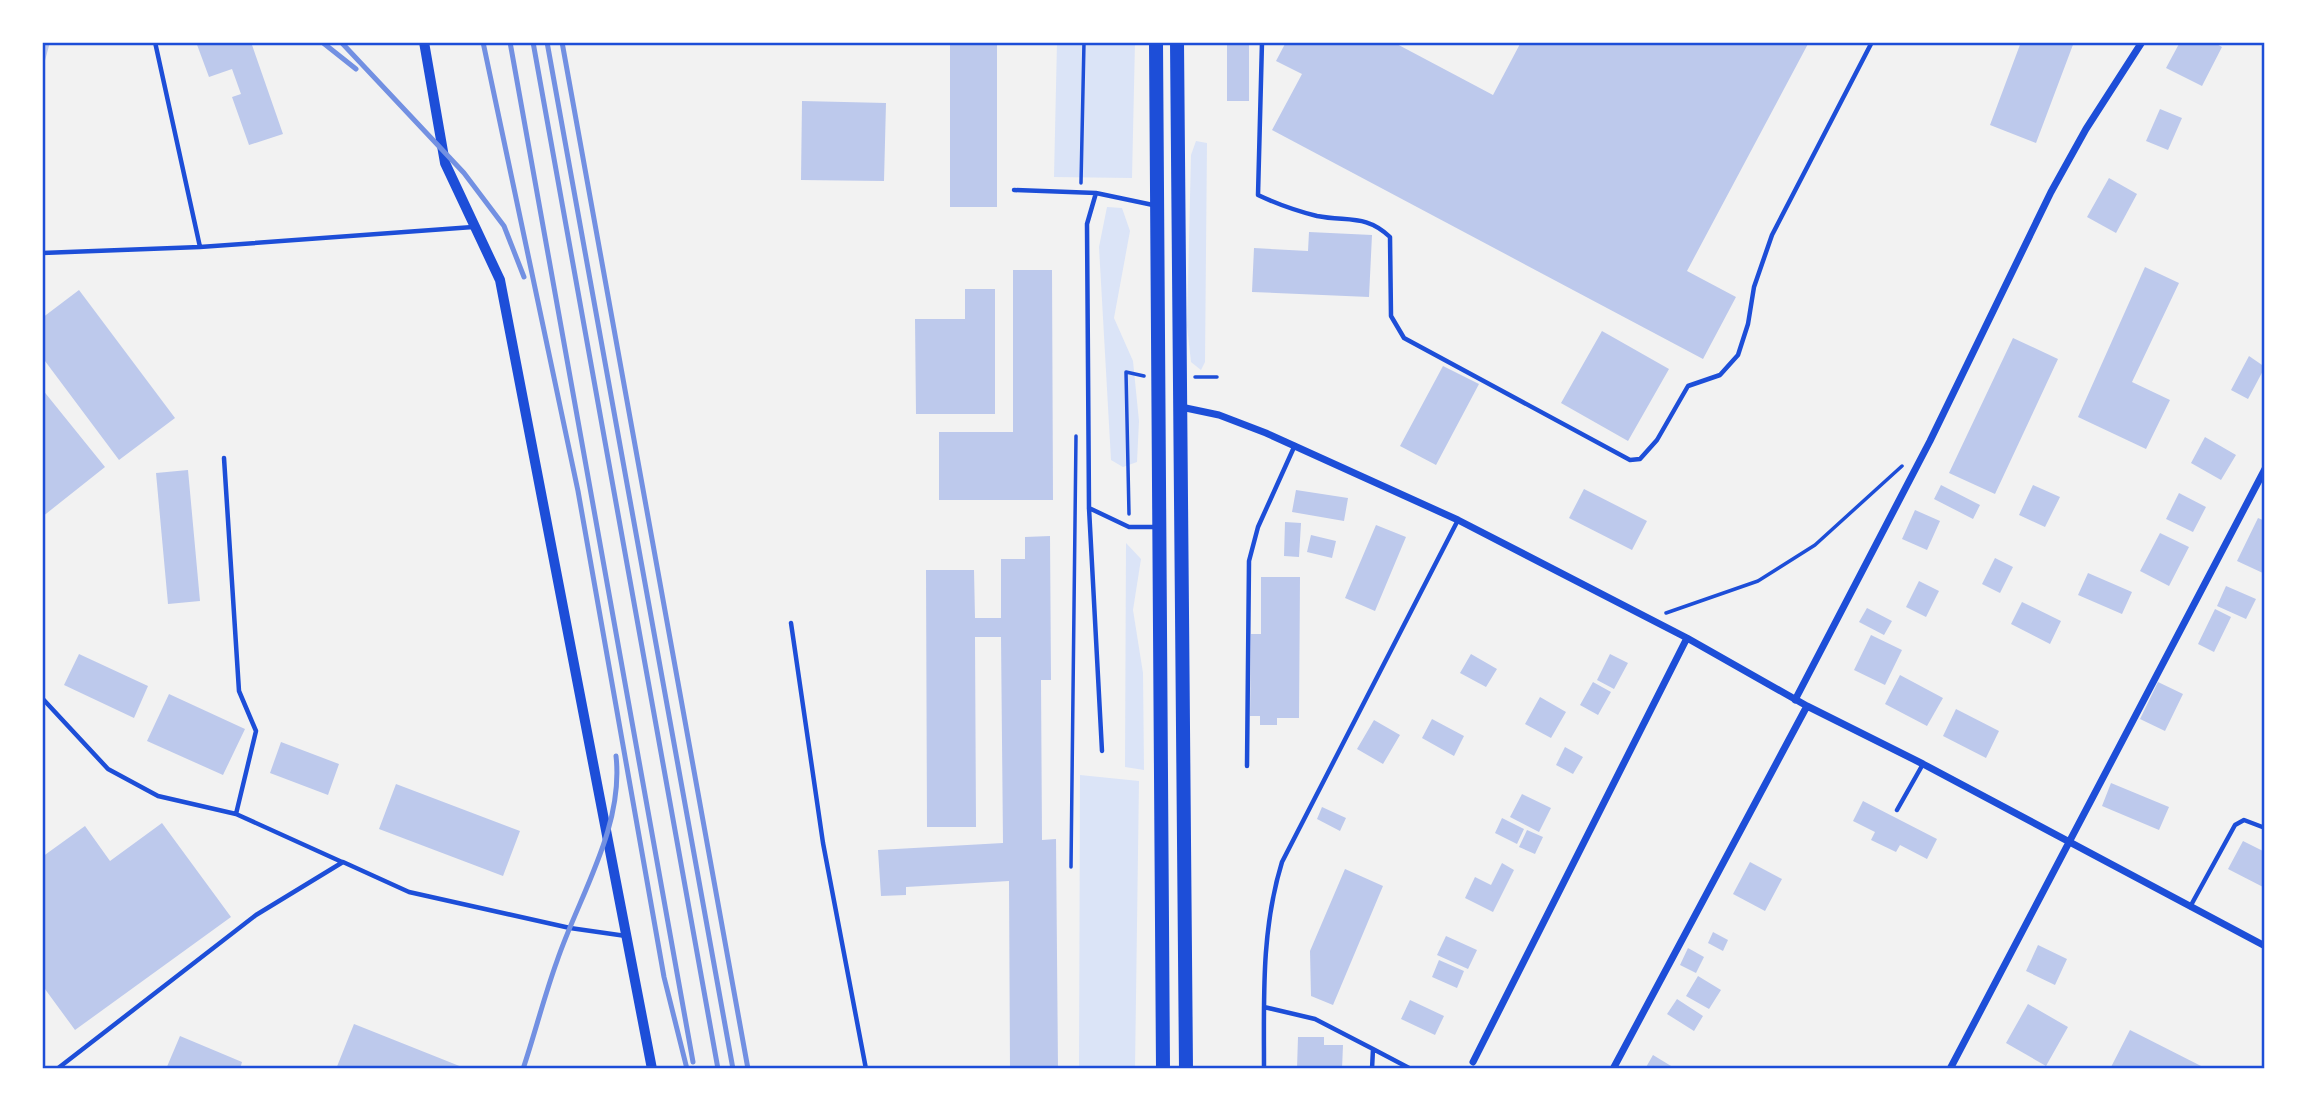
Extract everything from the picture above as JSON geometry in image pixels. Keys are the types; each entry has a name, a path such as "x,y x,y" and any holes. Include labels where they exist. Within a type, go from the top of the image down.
{"main road":[{"path":"1156,42 1162,527 1163,1069"},
{"path":"1177,42 1186,1069"}],"street":[{"path":"424,42 445,163 500,280 652,1069"},
{"path":"1795,700 1930,441 2051,192 2086,129 2142,42"},
{"path":"1181,407 1219,415 1295,445 1458,520 1687,638 1795,700 1923,764 2265,946"},
{"path":"1950,1069 2265,469"},
{"path":"1473,1062 1687,638"},
{"path":"1613,1069 1807,706"}],"lane":[{"path":"155,42 200,247"},
{"path":"1262,42 1258,195 1317,216 1376,223 1390,237 1391,316 1404,338 1630,460 1640,459 1657,440 1688,386 1720,374 1738,355 1748,324 1754,288 1772,235 1872,42"},
{"path":"1014,190 1096,193 1157,205"},
{"path":"1096,193 1087,224 1088,508 1102,751"},
{"path":"42,253 200,247 474,227"},
{"path":"1247,766 1251,552 1258,527 1295,445"},
{"path":"224,458 239,691 257,731 236,814"},
{"path":"1088,508 1129,527 1162,527"},
{"path":"1264,1069 1266,934 1270,900 1282,862 1458,520"},
{"path":"791,623 823,843 866,1069"},
{"path":"42,698 108,769 159,796 236,814 409,892 570,928 626,937"},
{"path":"1897,810 1923,764"},
{"path":"2190,906 2235,825 2244,820 2265,828"},
{"path":"57,1069 256,915 343,862"},
{"path":"1264,1007 1315,1019 1411,1069"},
{"path":"1372,1069 1373,1049"}],"path":[{"path":"1129,527 1126,372 1146,377"},
{"path":"1190,377 1217,377"},
{"path":"1649,618 1758,580 1815,545 1930,441"}],"shaded area":[{"path":"1057,42 1135,42 1132,178 1054,177"},
{"path":"1196,141 1207,143 1205,362 1201,370 1191,362 1187,326 1191,155"},
{"path":"1107,207 1122,208 1130,231 1114,318 1133,361 1139,421 1137,462 1123,467 1111,460 1099,247"},
{"path":"1126,543 1141,559 1133,610 1143,673 1144,770 1125,767"},
{"path":"1080,775 1139,781 1135,1069 1079,1069"}],"building":[{"path":"42,42 50,42 43,68 42,68"},
{"path":"196,42 251,42 283,134 249,145 232,97 241,94 232,69 209,77"},
{"path":"950,42 997,42 997,207 950,207"},
{"path":"1227,42 1249,42 1249,101 1227,101"},
{"path":"1286,42 1393,42 1493,95 1521,42 1809,42 1687,271 1736,297 1703,359 1272,130 1302,74 1276,61"},
{"path":"2021,42 2074,42 2036,143 1990,125"},
{"path":"2180,42 2213,42 2222,47 2202,86 2166,68"},
{"path":"802,101 886,103 884,181 801,180"},
{"path":"2160,109 2182,118 2168,150 2146,141"},
{"path":"2109,178 2137,194 2116,233 2087,217"},
{"path":"1309,232 1372,235 1369,297 1252,292 1254,248 1308,251"},
{"path":"2145,267 2179,283 2132,382 2170,400 2146,449 2078,417"},
{"path":"1013,270 1052,270 1053,500 939,500 939,432 1013,432"},
{"path":"965,289 995,289 995,414 916,414 915,319 965,319"},
{"path":"79,290 175,418 119,460 42,357 42,318"},
{"path":"1602,331 1669,369 1628,441 1561,403"},
{"path":"2013,338 2058,359 1995,494 1949,473"},
{"path":"2249,356 2265,367 2248,399 2231,390"},
{"path":"1443,366 1479,384 1436,465 1400,446"},
{"path":"42,389 105,467 42,517"},
{"path":"2205,437 2236,455 2221,480 2191,463"},
{"path":"188,470 200,601 168,604 156,473"},
{"path":"1941,485 1980,505 1973,519 1934,499"},
{"path":"2033,485 2060,497 2045,527 2019,515"},
{"path":"1584,489 1647,521 1632,550 1569,518"},
{"path":"1296,490 1348,498 1344,521 1292,512"},
{"path":"2179,493 2206,507 2193,532 2166,519"},
{"path":"1915,510 1940,521 1927,550 1902,539"},
{"path":"2258,518 2265,521 2265,574 2237,561"},
{"path":"1285,522 1301,523 1299,557 1284,556"},
{"path":"1376,525 1406,537 1375,611 1345,598"},
{"path":"2160,533 2189,547 2169,586 2140,571"},
{"path":"1311,535 1336,541 1332,558 1307,552"},
{"path":"1050,536 1051,680 1041,680 1042,840 1056,839 1058,1069 1010,1069 1009,881 906,887 906,895 881,896 878,850 1003,843 1001,637 975,637 976,827 927,827 926,570 974,570 975,618 1001,618 1001,559 1025,559 1025,537"},
{"path":"1995,558 2013,567 2000,593 1982,584"},
{"path":"2088,573 2132,592 2122,614 2078,595"},
{"path":"1261,577 1300,577 1299,718 1277,718 1277,725 1260,725 1260,716 1250,716 1251,634 1261,634"},
{"path":"1919,581 1939,591 1926,617 1906,607"},
{"path":"2226,586 2256,599 2246,619 2217,606"},
{"path":"2022,602 2061,621 2050,644 2011,624"},
{"path":"1867,608 1892,621 1884,635 1859,622"},
{"path":"2215,609 2231,617 2214,652 2198,644"},
{"path":"1871,635 1902,650 1885,685 1854,670"},
{"path":"79,654 148,686 134,718 64,685"},
{"path":"1471,654 1497,669 1486,687 1460,673"},
{"path":"1610,654 1628,663 1614,689 1597,680"},
{"path":"1900,675 1943,698 1927,726 1885,704"},
{"path":"1593,682 1611,692 1598,715 1580,705"},
{"path":"2158,682 2183,694 2165,731 2140,719"},
{"path":"169,694 245,729 223,775 147,741"},
{"path":"1540,697 1566,712 1551,738 1525,724"},
{"path":"1956,709 1999,731 1986,758 1943,736"},
{"path":"1432,719 1464,736 1454,756 1422,738"},
{"path":"1374,720 1400,735 1383,764 1357,749"},
{"path":"281,742 339,764 328,795 270,773"},
{"path":"1565,747 1583,757 1573,774 1556,765"},
{"path":"2111,783 2169,807 2159,830 2102,806"},
{"path":"396,784 520,831 503,876 379,829"},
{"path":"1522,794 1551,808 1539,832 1510,817"},
{"path":"1863,801 1937,839 1927,859 1900,845 1896,852 1871,840 1875,832 1853,821"},
{"path":"1322,807 1346,818 1340,831 1317,819"},
{"path":"1502,818 1524,829 1517,844 1495,833"},
{"path":"162,823 231,917 75,1030 42,985 42,857 85,826 110,861"},
{"path":"1527,830 1543,837 1535,854 1519,847"},
{"path":"2243,841 2265,852 2265,888 2228,869"},
{"path":"1750,862 1782,879 1765,911 1733,894"},
{"path":"1502,863 1514,870 1493,912 1465,898 1475,877 1491,885"},
{"path":"1345,869 1383,886 1333,1005 1311,996 1310,951"},
{"path":"1713,932 1728,940 1723,951 1708,943"},
{"path":"1446,936 1477,950 1468,969 1437,955"},
{"path":"2038,945 2067,959 2055,985 2026,971"},
{"path":"1688,948 1704,957 1696,973 1680,965"},
{"path":"1439,960 1464,971 1457,988 1432,977"},
{"path":"1698,976 1721,990 1709,1009 1686,996"},
{"path":"1677,999 1703,1016 1694,1031 1667,1014"},
{"path":"1410,1000 1444,1016 1435,1035 1401,1019"},
{"path":"2028,1004 2068,1027 2046,1066 2006,1043"},
{"path":"354,1024 467,1069 336,1069"},
{"path":"2130,1030 2207,1069 2110,1069"},
{"path":"180,1036 242,1062 240,1069 166,1069"},
{"path":"1298,1037 1324,1037 1324,1045 1343,1045 1342,1069 1297,1069"},
{"path":"1653,1055 1676,1069 1645,1069"}],"railway":[{"path":"322,42 356,69"},
{"path":"341,42 464,173 504,226 524,277"},
{"path":"483,42 578,491 664,977 687,1069"},
{"path":"510,42 693,1062"},
{"path":"533,42 718,1069"},
{"path":"547,42 733,1069"},
{"path":"562,42 748,1069"},
{"path":"523,1069 557,961 607,835 617,783 616,756"}]}
